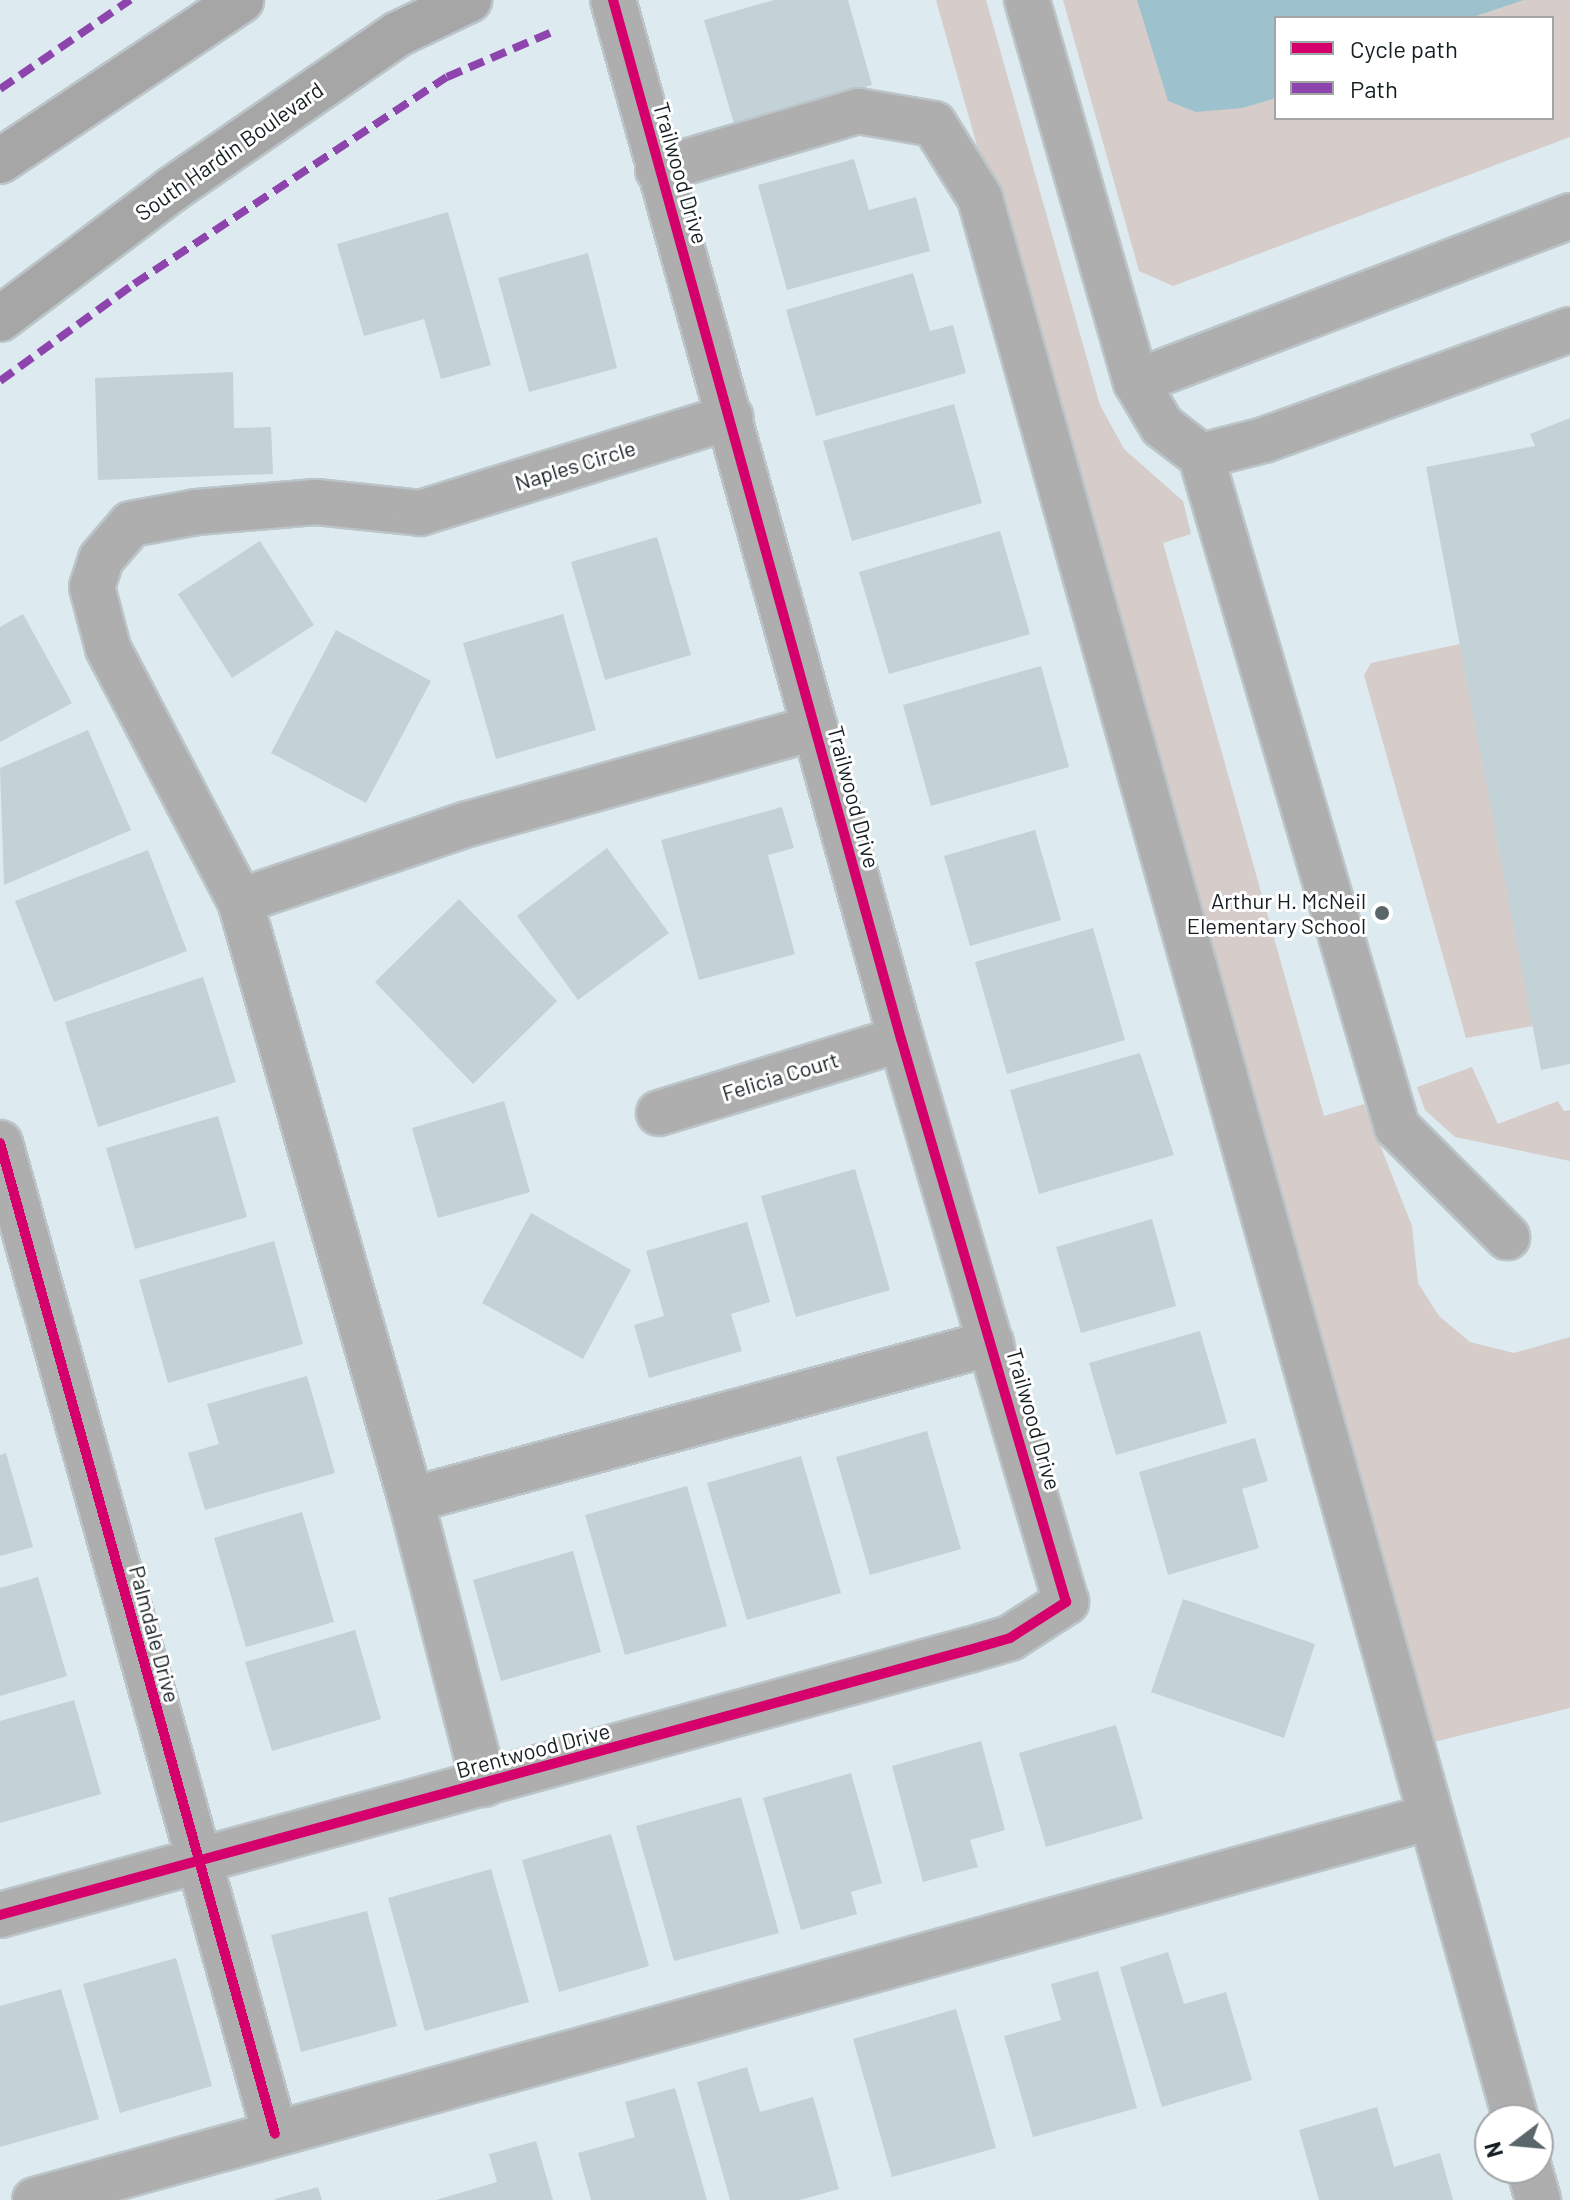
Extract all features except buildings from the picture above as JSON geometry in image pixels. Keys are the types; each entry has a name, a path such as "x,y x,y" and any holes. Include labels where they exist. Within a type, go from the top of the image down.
{"main road":[{"path":"0,161 241,0"},
{"name":"South Hardin Boulevard","path":"0,319 171,190 398,34 469,0"}],"street":[{"name":"Trailwood Drive","path":"613,0 901,1039 1066,1602"},
{"path":"1027,0 1136,382 1162,426 1201,456 1397,1127 1507,1237"},
{"path":"658,170 858,111 934,124 980,198 1511,2104"},
{"path":"1136,382 1570,216"},
{"path":"1201,456 1264,440 1570,330"},
{"name":"Naples Circle","path":"240,901 108,648 92,587 101,559 131,524 197,512 316,502 420,513 730,417"},
{"path":"484,1784 411,1500 240,901 468,824 815,728"},
{"name":"Felicia Court","path":"659,1113 901,1039"},
{"name":"Palmdale Drive","path":"0,1143 275,2134"},
{"path":"411,1500 991,1343"},
{"name":"Brentwood Drive","path":"0,1915 198,1864 1010,1638 1066,1602"},
{"path":"35,2200 1430,1817"}],"shaded area":[{"path":"936,0 986,0 1100,405 1124,449 1183,501 1191,534 1163,543 1324,1116 1364,1104 1412,1226 1418,1283 1439,1316 1470,1342 1514,1353 1570,1337 1570,1708 1426,1744"},
{"path":"1063,0 1570,0 1570,137 1173,286 1139,271"},
{"path":"1460,644 1533,1026 1466,1038 1364,675 1371,663"},
{"path":"1472,1067 1498,1124 1558,1101 1564,1111 1570,1110 1570,1161 1455,1137 1425,1110 1417,1087"}],"water":[{"path":"1137,0 1524,0 1476,16 1274,16 1274,99 1242,108 1196,112 1168,101"}],"marked path":[{"path":"0,89 130,0"},
{"path":"0,381 134,284 447,77 552,32"}],"cycle path":[{"path":"0,1915 1010,1638 1066,1602 901,1039 613,0"},
{"path":"0,1143 275,2134"}],"place":[{"name":"Arthur H. McNeil Elementary School","path":"1382,913"}]}
